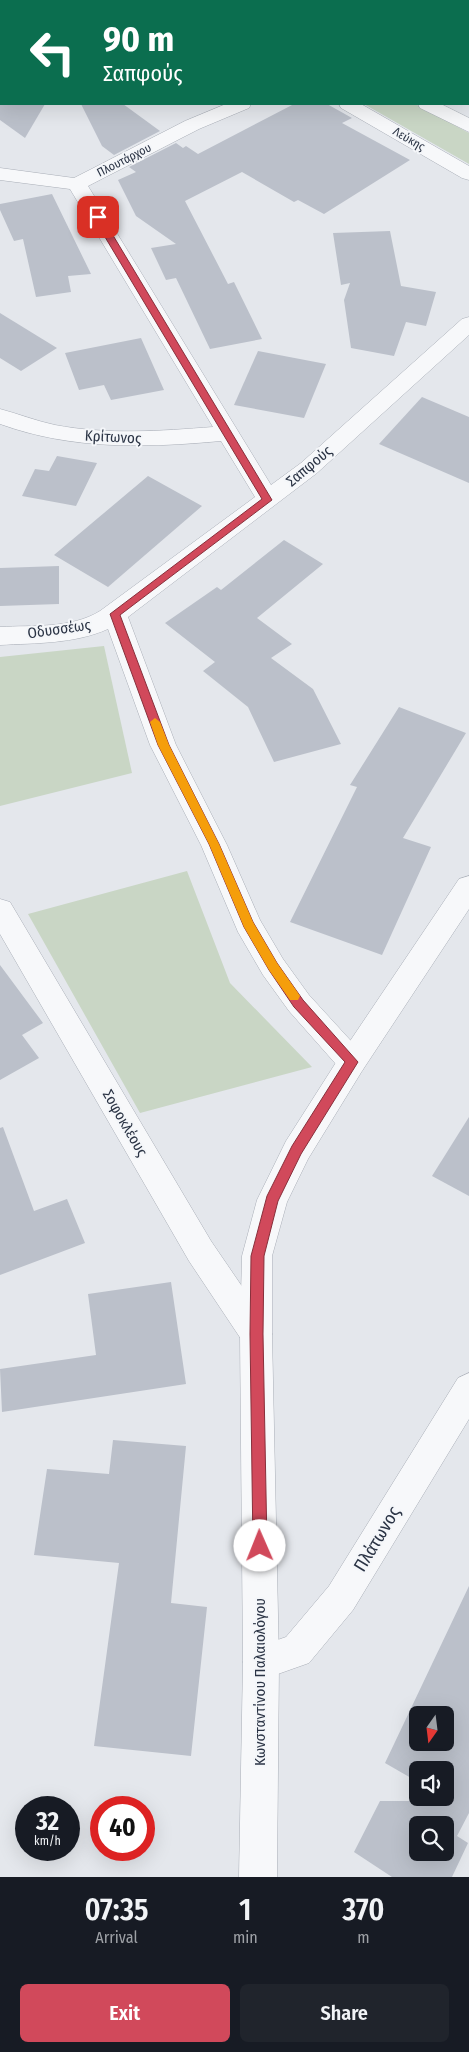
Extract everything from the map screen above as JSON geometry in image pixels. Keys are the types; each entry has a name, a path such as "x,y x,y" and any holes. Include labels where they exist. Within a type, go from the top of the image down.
{"street":[{"name":"Πλουτάρχου","path":"77,184 192,125 240,105"},
{"name":"Λεύκης","path":"350,105 469,174"},
{"path":"429,105 469,126"},
{"path":"0,174 77,184 268,500"},
{"name":"Σαπφούς","path":"115,614 309,468 469,324"},
{"name":"Κρίτωνος","path":"0,416 19,423 50,430 110,438 159,438 228,433"},
{"path":"115,614 164,745 214,844 248,924 273,967 298,1003 352,1062"},
{"name":"Οδυσσέως","path":"0,636 77,629 98,624 115,614"},
{"name":"Κωνσταντίνου Παλαιολόγου","path":"258,1877 261,1662 256,1334 257,1256 272,1200 297,1150 352,1062 469,887"},
{"name":"Σοφοκλέους","path":"0,910 200,1251 256,1334"},
{"name":"Πλάτωνος","path":"261,1662 297,1651 341,1598 469,1390"}],"green space":[{"path":"366,105 417,105 469,133 469,164"},
{"path":"104,646 132,773 0,806 0,657"},
{"path":"187,871 230,983 312,1067 140,1113 28,914"}],"building":[{"path":"0,105 44,105 25,138 0,120"},
{"path":"82,105 124,105 160,131 114,155 102,146"},
{"path":"292,105 329,105 352,118 342,123 410,160 324,214 298,200 294,202 242,172 185,201 228,284 234,282 262,339 210,349 176,278 166,280 151,248 176,244 136,216 118,180 136,172 129,167 176,143 183,148 186,146 198,154"},
{"path":"52,194 91,274 68,276 71,292 36,297 23,239 14,241 0,210 0,204"},
{"path":"390,231 401,286 436,292 426,326 406,322 394,356 351,348 344,300 350,283 341,285 333,233"},
{"path":"0,313 57,348 21,371 0,358"},
{"path":"141,338 164,390 111,400 104,385 79,390 65,353"},
{"path":"258,351 326,364 304,418 234,405"},
{"path":"422,397 469,417 469,483 379,444"},
{"path":"57,456 97,463 76,506 22,496 35,469 49,471"},
{"path":"148,476 202,506 108,587 54,555"},
{"path":"284,540 323,564 257,618 292,644 271,658 313,689 341,744 274,762 248,707 203,671 215,662 165,623 217,587 221,590"},
{"path":"59,566 59,604 0,606 0,568"},
{"path":"399,707 466,733 403,838 431,847 382,955 290,922 357,787 350,785"},
{"path":"0,965 43,1023 22,1035 39,1058 0,1080"},
{"path":"469,1117 469,1196 432,1176"},
{"path":"3,1127 34,1211 67,1199 85,1243 0,1275 0,1128"},
{"path":"171,1282 186,1384 2,1412 0,1369 96,1355 88,1294"},
{"path":"113,1440 186,1446 171,1603 207,1607 191,1756 94,1746 119,1563 34,1555 47,1469 109,1474"},
{"path":"469,1586 469,1813 457,1836 468,1843 452,1877 392,1877 354,1852 380,1801 409,1801 409,1806 454,1806 454,1761 409,1761 409,1777 385,1763 409,1712 409,1751 454,1751 454,1706 412,1706"}],"slow traffic":[{"path":"155,722 164,745 214,844 248,924 273,967 294,996"}],"route":[{"path":"98,217 268,500 115,614 164,745 214,844 248,924 273,967 298,1003 352,1062 297,1150 272,1200 257,1256 256,1334 260,1546"}]}
